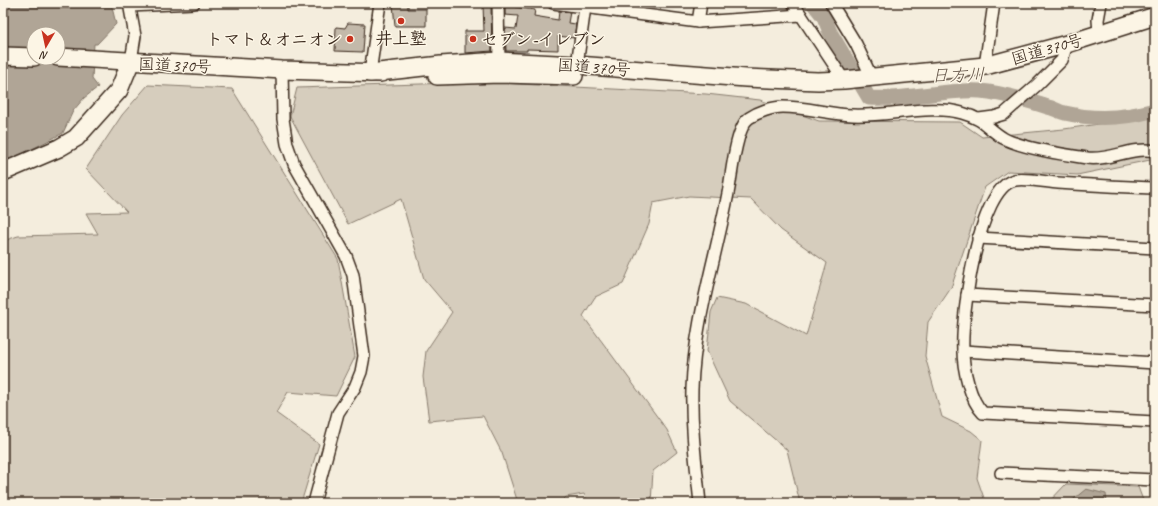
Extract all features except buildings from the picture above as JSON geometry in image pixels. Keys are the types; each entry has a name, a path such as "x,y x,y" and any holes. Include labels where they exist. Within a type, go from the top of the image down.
{"highway":[{"name":"国道370号","path":"370,73 441,64 499,61 577,65 746,78 818,81 846,80 986,66 1068,44 1155,16"},
{"path":"3,56 26,57"},
{"path":"66,57 131,61"},
{"name":"国道370号","path":"3,172 59,148 76,138 119,90 131,61 282,70 441,76 500,74 576,76 747,88 771,88 818,81"}],"street":[{"path":"131,61 135,36 130,4 192,3"},
{"path":"370,73 380,3"},
{"path":"498,3 499,61"},
{"path":"553,3 591,6 698,22 801,15"},
{"path":"698,22 701,3"},
{"path":"793,3 846,80"},
{"path":"831,3 856,44 870,78"},
{"path":"986,66 994,3"},
{"path":"1100,33 1098,20 1101,3"},
{"path":"577,65 591,6"},
{"path":"700,503 692,436 692,387 697,339 724,220 736,147 740,131 746,120 763,111 782,107 854,115 943,110 960,112 980,118 994,117 1004,114 1037,85 1062,60 1068,44"},
{"path":"282,70 282,118 287,144 294,164 346,256 353,274 364,356 361,372 355,387 338,413 314,503"},
{"path":"980,118 1002,138 1017,144 1087,158 1104,159 1130,151 1155,151"},
{"path":"1155,188 1015,180 1002,187 989,209 978,238 967,295 963,352 970,391 977,407 983,413 1155,422"},
{"path":"978,238 1155,248"},
{"path":"967,295 1155,305"},
{"path":"963,352 1155,364"},
{"path":"1001,473 1155,480"}],"shaded area":[{"path":"8,3 111,3 116,24 97,44 94,44 92,79 98,87 84,98 73,111 63,133 5,163 3,161 3,13"},
{"path":"482,82 706,94 760,100 819,121 960,122 982,137 1064,129 1155,116 1155,159 1077,175 1008,171 985,187 951,288 928,322 925,356 942,417 971,431 982,440 977,478 985,501 1017,503 800,503 787,450 730,401 707,351 711,312 717,298 746,304 806,336 827,263 781,230 751,199 689,196 653,203 649,224 623,284 595,297 583,316 667,430 677,452 653,471 651,503 589,503 584,494 566,497 560,503 518,503 502,453 483,416 429,421 423,377 426,351 452,312 424,279 401,199 348,224 290,116 297,88"},
{"path":"148,85 232,89 338,259 355,357 336,396 288,392 276,413 319,444 301,503 3,503 3,241 18,236 98,234 86,213 127,212 86,169 122,115"},
{"path":"1066,484 1138,487 1144,503 1107,503 1105,494 1068,503 1048,503"},
{"path":"1086,489 1106,494 1107,503 1069,503"}],"waterway":[{"name":"日方川","path":"813,3 824,17 830,32 869,98 896,98 952,92 980,91 1014,97 1063,112 1087,117 1133,115 1155,110"}],"place":[{"name":"井上塾","path":"401,21"},
{"name":"トマト＆オニオン","path":"350,39"},
{"name":"セブン-イレブン","path":"473,39"}]}
